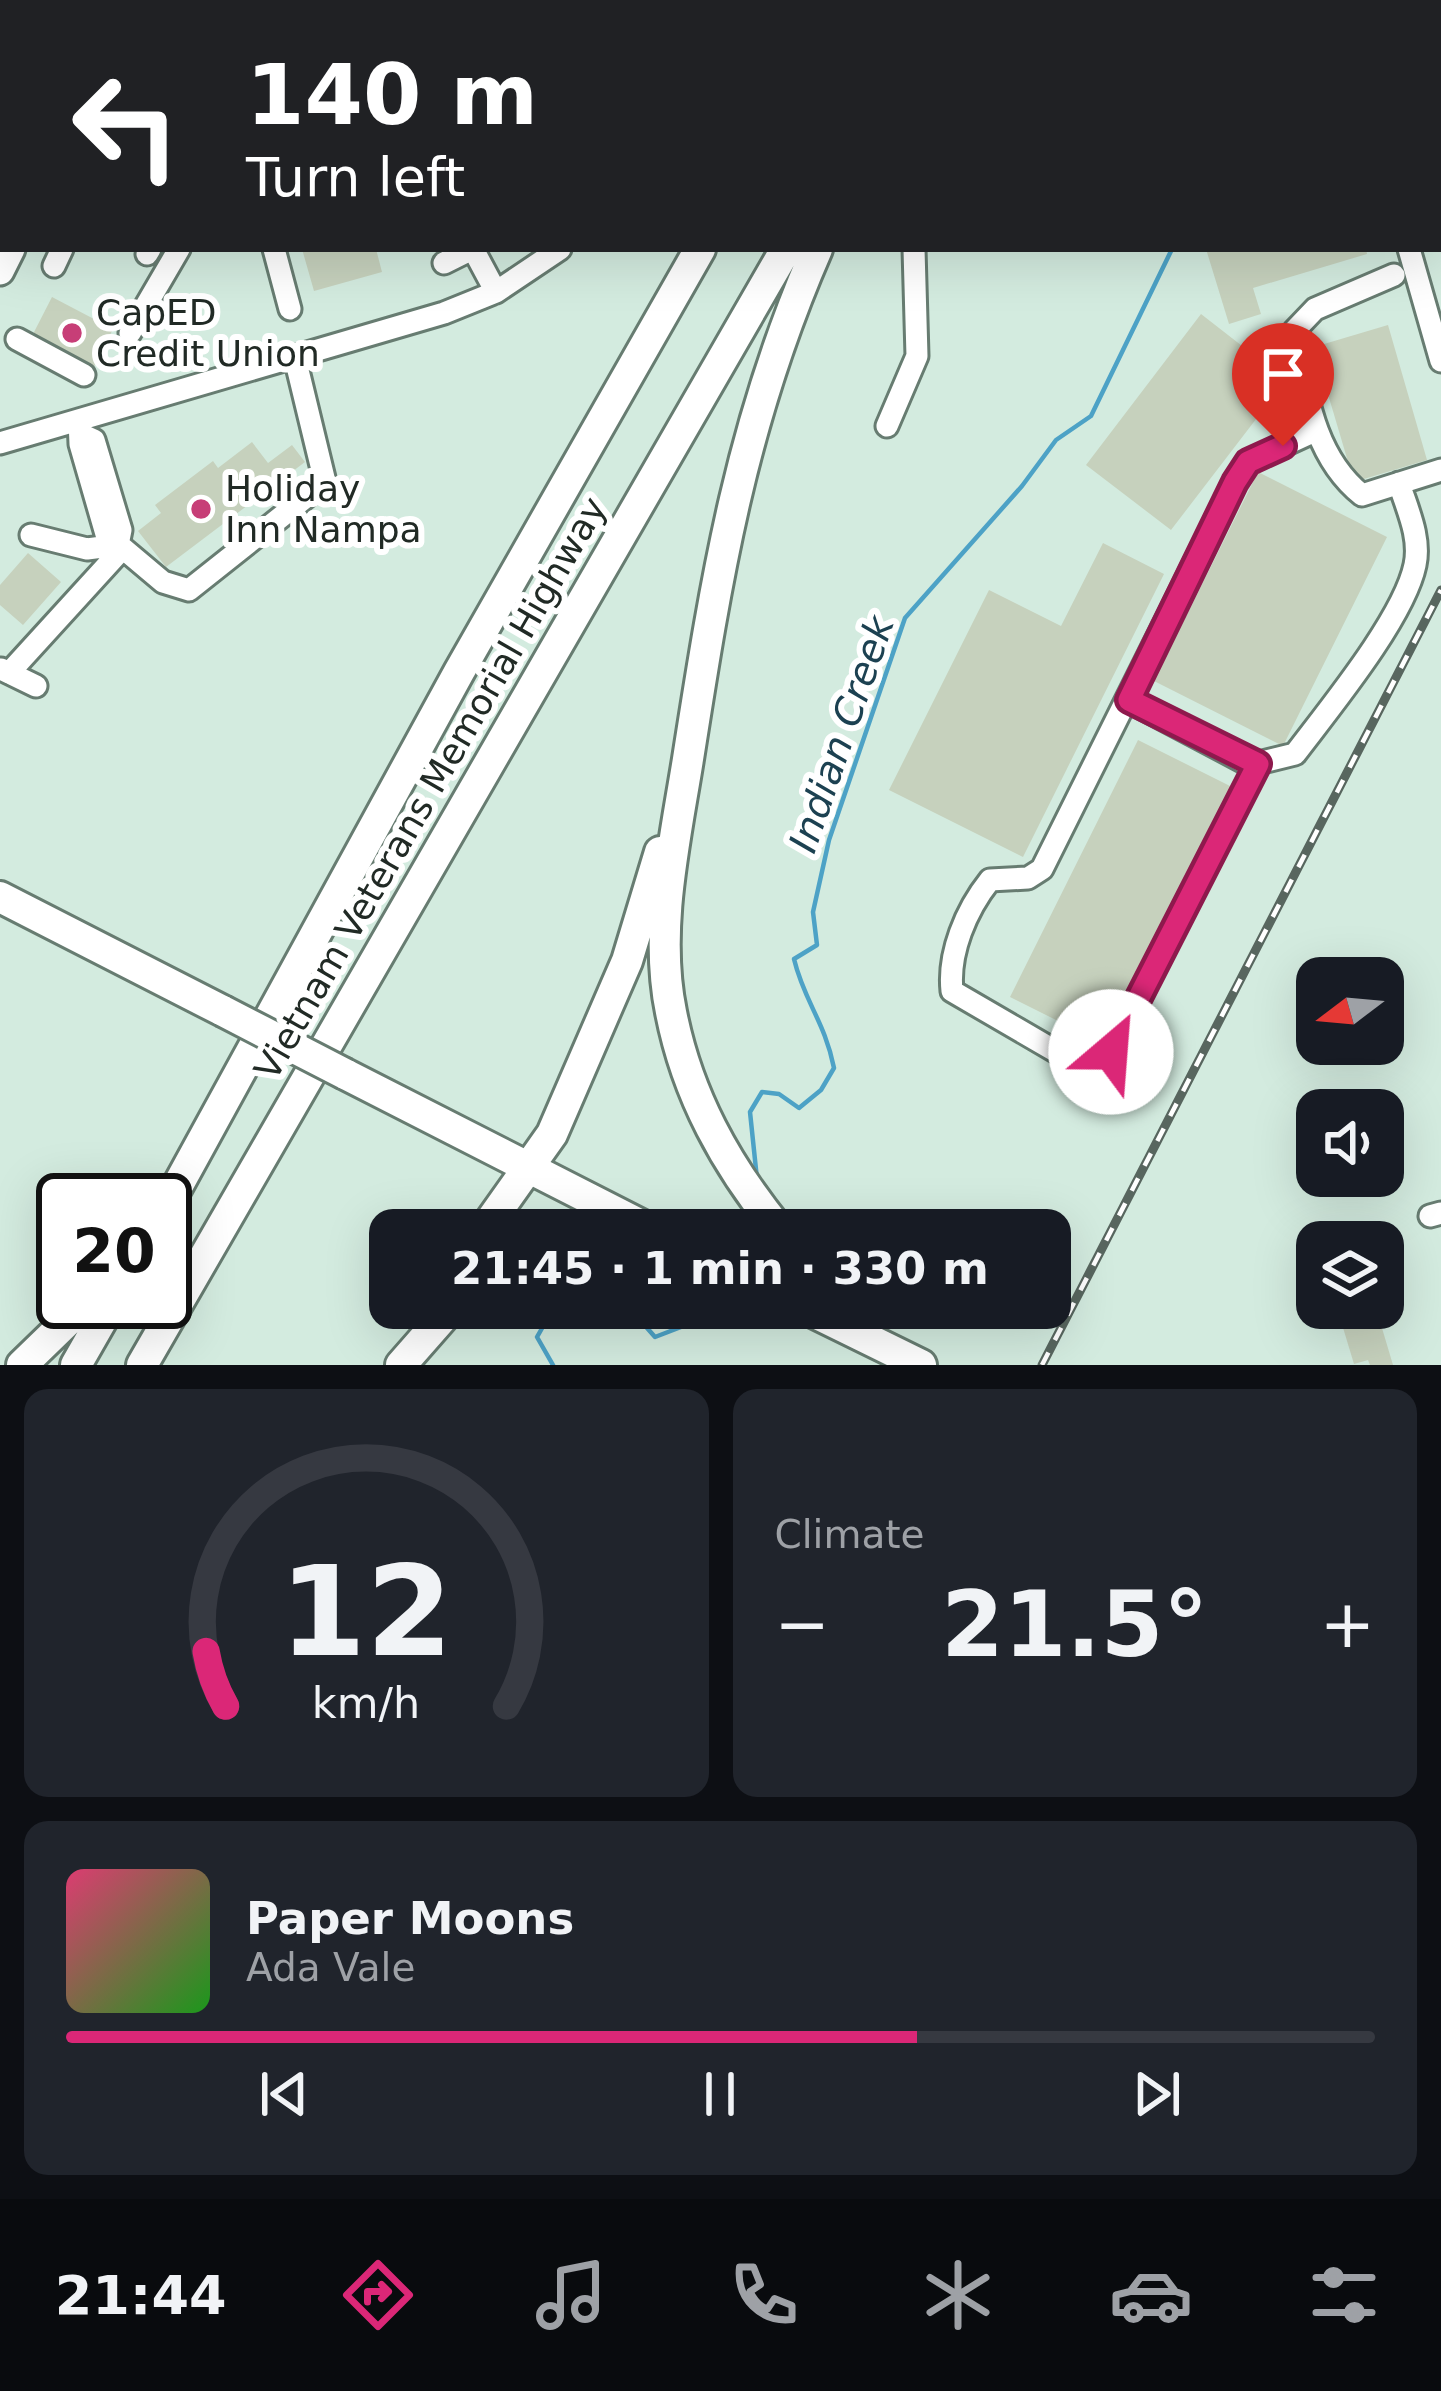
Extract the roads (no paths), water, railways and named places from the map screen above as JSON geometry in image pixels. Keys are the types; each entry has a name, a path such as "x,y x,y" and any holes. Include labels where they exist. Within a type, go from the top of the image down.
{"highway":[{"name":"Vietnam Veterans Memorial Highway","path":"185,1173 458,672 698,252"},
{"name":"Vietnam Veterans Memorial Highway","path":"142,1365 784,252"},
{"path":"497,1209 552,1134 627,961 660,851 722,540 759,394 816,252"},
{"path":"722,540 665,932 670,1007 684,1070 742,1186 761,1209"},
{"path":"0,897 610,1209"},
{"path":"22,1365 59,1329"},
{"path":"76,1365 97,1329"},
{"path":"391,1365 418,1329"},
{"path":"401,1365 433,1329"},
{"path":"848,1329 913,1361"},
{"path":"880,1329 913,1361"}],"street":[{"path":"130,334 177,252"},
{"path":"275,252 290,309"},
{"path":"444,262 466,252"},
{"path":"475,252 496,292"},
{"path":"0,443 81,428 496,292 556,252"},
{"path":"887,426 917,356 914,252"},
{"path":"1410,252 1435,319 1441,361"},
{"path":"1394,275 1315,309 1294,331 1317,430 1336,475 1361,495 1441,470"},
{"path":"17,340 84,375"},
{"path":"81,428 80,444 106,534 163,582 189,590 323,487 326,475 295,358"},
{"path":"1258,764 1111,1052 1075,1062 952,991 949,962 990,880 1028,878 1042,869 1248,462 1317,430"},
{"path":"1129,700 1258,764 1295,754 1387,625 1415,566 1415,536 1399,483"},
{"path":"31,535 87,549 120,547"},
{"path":"36,686 4,671 120,547"}],"waterway":[{"name":"Indian Creek","path":"757,1179 750,1112 762,1092 779,1094 799,1108 821,1090 834,1068 794,959 817,945 813,912 829,840 905,618 1022,486 1056,440 1091,416 1171,252"},
{"name":"Indian Creek","path":"542,1329 537,1337 553,1365"},
{"name":"Indian Creek","path":"648,1329 655,1337 676,1329"}],"railway":[{"path":"1042,1365 1441,590"}],"place":[{"name":"CapED Credit Union","path":"72,333"},
{"name":"Holiday Inn Nampa","path":"201,509"}]}
